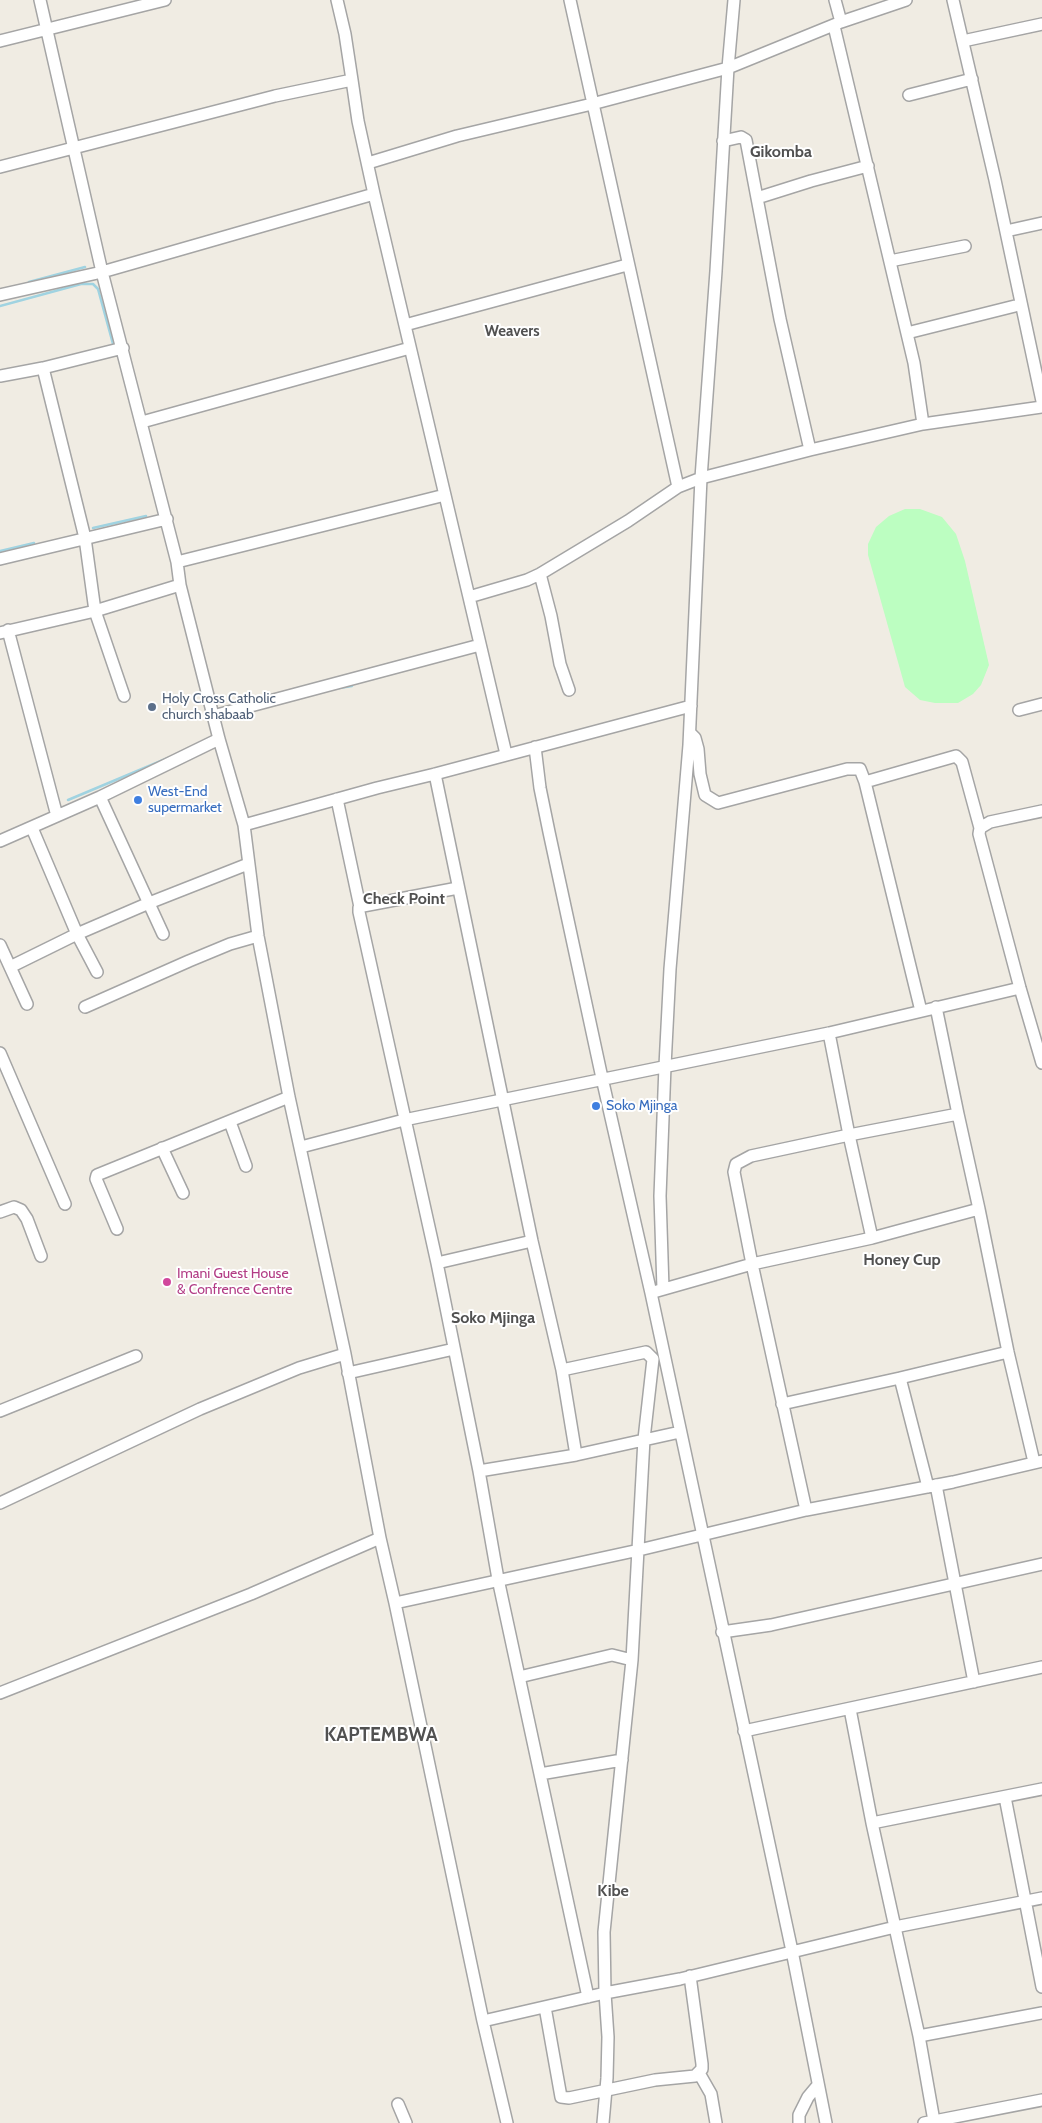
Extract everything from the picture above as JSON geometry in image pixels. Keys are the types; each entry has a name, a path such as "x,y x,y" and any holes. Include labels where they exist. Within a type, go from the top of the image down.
{"street":[{"path":"40,0 102,272 178,562 180,585 213,716 244,825 258,936 289,1097 345,1354 380,1538 396,1603 483,2021 507,2123"},
{"path":"0,41 165,0"},
{"path":"337,0 345,34 358,121 374,194 506,754"},
{"path":"570,0 678,487"},
{"path":"663,1289 660,1196 670,969 690,733 701,478 734,0"},
{"path":"835,0 837,24 914,363 923,424"},
{"path":"368,163 457,136 592,104 728,68 837,24 906,0"},
{"path":"953,0 1042,401"},
{"path":"963,41 1042,24"},
{"path":"910,95 972,79"},
{"path":"0,167 73,150 274,96 352,80"},
{"path":"723,141 741,137 745,138 780,319 810,450"},
{"path":"757,198 868,166"},
{"path":"0,295 102,272 374,194"},
{"path":"1006,232 1042,224"},
{"path":"890,261 965,246"},
{"path":"404,325 469,306 628,265"},
{"path":"907,333 1015,306"},
{"path":"0,376 43,368 123,348"},
{"path":"142,422 410,348"},
{"path":"43,368 85,538 95,611 124,696"},
{"path":"469,597 527,580 540,574 628,521 678,487 701,478 923,424 1042,407"},
{"path":"178,562 445,495"},
{"path":"0,559 166,519"},
{"path":"540,574 551,616 560,664 569,690"},
{"path":"57,816 4,632 95,611 180,585"},
{"path":"213,716 480,645"},
{"path":"1019,710 1042,704"},
{"path":"244,825 690,706"},
{"path":"690,733 695,738 698,749 700,774 705,795 718,803 847,769 860,769 865,782 921,1010"},
{"path":"0,841 32,828 219,739"},
{"path":"535,747 544,806 792,1951 826,2123"},
{"path":"865,782 956,756 962,762 980,828 979,834 1042,1063"},
{"path":"435,774 532,1241 562,1370 576,1455"},
{"path":"100,796 163,934"},
{"path":"337,799 360,907 359,912 437,1263 479,1471 498,1579 588,1997"},
{"path":"980,828 990,822 1042,811"},
{"path":"32,828 77,934 97,972"},
{"path":"10,967 77,934 248,864"},
{"path":"360,907 458,888"},
{"path":"86,1007 230,944 258,936"},
{"path":"0,944 27,1004"},
{"path":"301,1147 404,1120 829,1033 1020,988"},
{"path":"396,1603 498,1579 639,1550 806,1510 932,1486 1038,1462 1008,1352 936,1007"},
{"path":"829,1033 872,1238"},
{"path":"0,1053 65,1204"},
{"path":"116,1229 96,1179 97,1174 289,1097"},
{"path":"806,1510 734,1180 736,1164 751,1156 958,1114"},
{"path":"230,1122 246,1166"},
{"path":"162,1148 182,1193"},
{"path":"0,1212 14,1207 21,1210 27,1218 41,1256"},
{"path":"651,1293 752,1264 872,1238 979,1209"},
{"path":"437,1263 532,1241"},
{"path":"348,1373 454,1348"},
{"path":"562,1370 646,1352 653,1359 644,1439 632,1660 604,1932 608,2037 603,2123"},
{"path":"782,1404 1008,1352"},
{"path":"0,1503 200,1409 299,1368 345,1354"},
{"path":"0,1411 136,1356"},
{"path":"900,1378 932,1486 974,1682"},
{"path":"479,1471 576,1455 680,1432"},
{"path":"0,1693 251,1594 380,1538"},
{"path":"722,1632 771,1624 1042,1564"},
{"path":"519,1677 612,1656 632,1660"},
{"path":"744,1731 1042,1667"},
{"path":"850,1709 872,1823 919,2036 929,2122 1042,2100"},
{"path":"540,1774 622,1760"},
{"path":"872,1823 1042,1790"},
{"path":"1005,1797 1042,1987"},
{"path":"483,2021 690,1976 895,1927 1042,1898"},
{"path":"544,2007 561,2097 568,2098 606,2089 695,2076 699,2073 702,2064 690,1976"},
{"path":"919,2036 1042,2013"},
{"path":"699,2073 711,2094 716,2123"},
{"path":"799,2123 799,2115 808,2097 818,2085"},
{"path":"398,2104 406,2123"}],"green space":[{"path":"905,509 920,509 942,517 956,534 965,561 989,665 981,685 973,694 958,703 935,703 920,700 905,687 868,555 868,544 876,527 889,516"}],"waterway":[{"path":"29,282 85,267"},
{"path":"0,306 81,284 93,284 98,289 113,344"},
{"path":"93,528 146,516"},
{"path":"0,551 34,543"},
{"path":"339,688 352,686"},
{"path":"68,800 168,758"}],"place":[{"name":"Holy Cross Catholic church shabaab","path":"152,707"},
{"name":"West-End supermarket","path":"138,800"},
{"name":"Soko Mjinga","path":"596,1106"},
{"name":"Imani Guest House & Confrence Centre","path":"167,1282"}],"district":[{"name":"Gikomba","path":"781,152"},
{"name":"Weavers","path":"512,332"},
{"name":"Check Point","path":"404,899"},
{"name":"Honey Cup","path":"902,1260"},
{"name":"Soko Mjinga","path":"493,1318"},
{"name":"KAPTEMBWA","path":"381,1735"},
{"name":"Kibe","path":"613,1891"}]}
